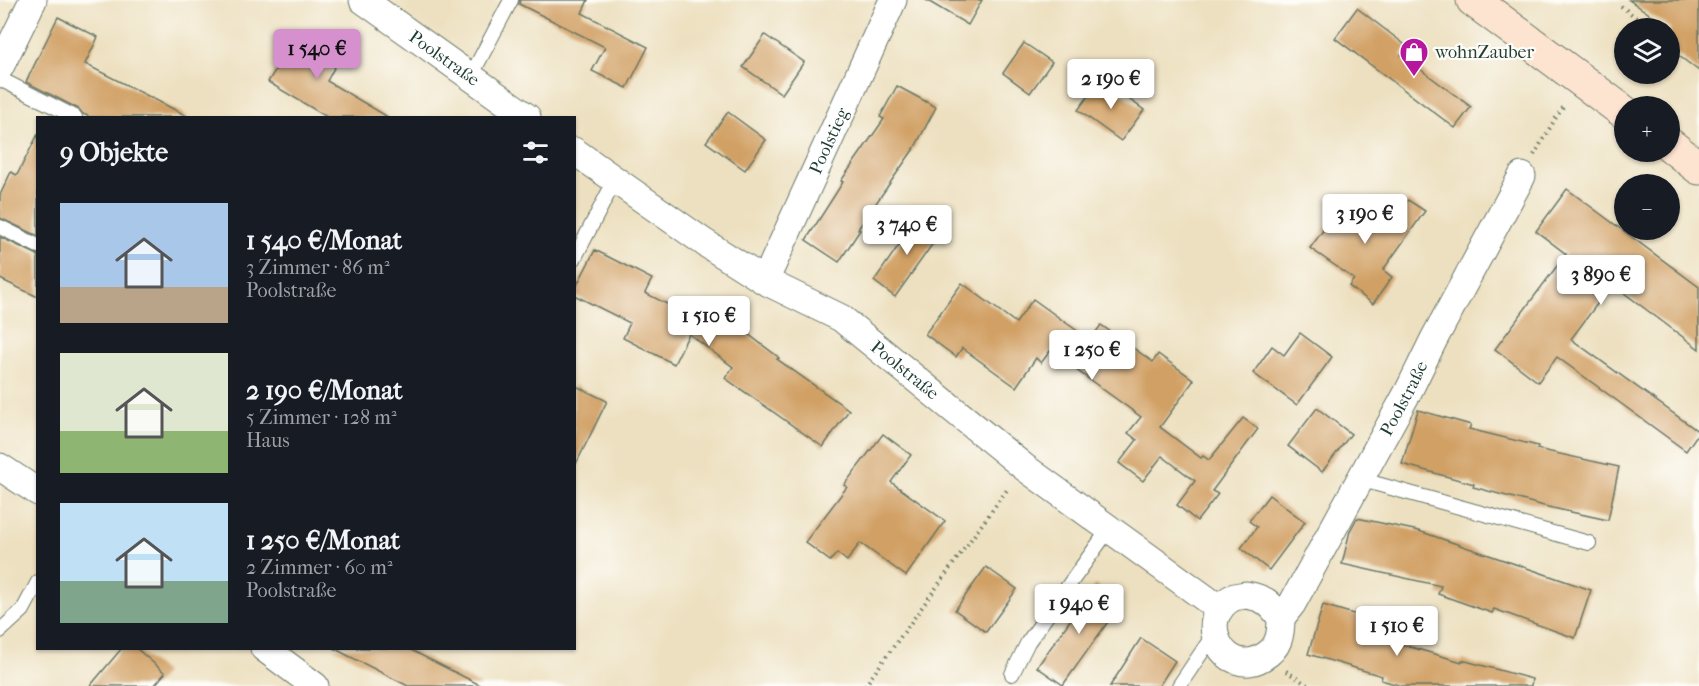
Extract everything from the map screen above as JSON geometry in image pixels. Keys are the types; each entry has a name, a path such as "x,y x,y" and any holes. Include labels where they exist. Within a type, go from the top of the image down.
{"main road":[{"path":"1473,0 1614,104"},
{"path":"1680,154 1699,168"}],"street":[{"path":"0,67 33,0"},
{"name":"Poolstraße","path":"363,0 526,116"},
{"name":"Poolstieg","path":"765,281 893,0"},
{"name":"Poolstraße","path":"576,152 705,243 765,281 840,318 1024,467 1108,529 1217,621 1219,647 1229,657 1243,662 1257,661 1276,646 1280,639 1281,618 1292,604 1409,390 1522,176"},
{"path":"0,467 36,491"},
{"path":"1217,621 1232,598 1245,595 1259,597 1271,604 1281,618"},
{"path":"267,650 315,686"}],"lane":[{"path":"471,76 510,0"},
{"path":"0,79 73,116"},
{"path":"576,255 615,180"},
{"path":"0,226 36,245"},
{"path":"1359,479 1589,543"},
{"path":"1012,674 1028,642 1108,529"},
{"path":"0,632 23,610 36,586"},
{"path":"1179,686 1217,621"}],"path":[{"path":"1621,6 1637,18"},
{"path":"1522,176 1557,116 1568,102"},
{"path":"865,686 1024,467"}],"building":[{"path":"520,0 588,0 582,13 648,47 627,88 592,71 605,47 519,4"},
{"path":"926,0 982,0 968,25"},
{"path":"1629,0 1699,0 1699,71 1680,57 1680,18 1655,18"},
{"path":"1357,8 1408,47 1401,55 1471,107 1455,128 1335,38"},
{"path":"58,17 98,37 85,64 187,116 88,116 79,109 26,82"},
{"path":"299,31 341,55 327,81 386,116 325,116 268,82"},
{"path":"765,35 804,62 782,94 743,67"},
{"path":"1024,43 1052,62 1030,93 1003,73"},
{"path":"1101,79 1144,110 1121,141 1078,110"},
{"path":"897,86 936,107 915,147 858,229 860,230 839,262 806,240 843,182 841,181 884,119 880,117"},
{"path":"728,112 766,140 745,170 706,142"},
{"path":"36,138 36,235 0,218 0,195 11,172 17,175"},
{"path":"1567,189 1614,224 1614,240 1636,240 1699,287 1699,349 1612,284 1571,339 1699,432 1686,451 1557,357 1538,382 1495,349 1566,254 1536,231"},
{"path":"1347,198 1388,227 1408,200 1425,211 1383,270 1392,277 1373,304 1349,286 1354,279 1310,248"},
{"path":"919,216 941,232 895,297 874,281"},
{"path":"0,237 36,254 36,296 0,279"},
{"path":"595,250 652,279 645,293 723,332 731,321 777,356 779,358 777,359 849,410 823,447 725,378 733,367 689,334 674,364 623,338 630,323 576,296 576,287"},
{"path":"962,283 1016,323 1033,299 1090,340 1101,325 1153,362 1158,354 1194,380 1160,427 1201,458 1203,456 1209,460 1243,418 1258,429 1212,491 1218,494 1197,521 1177,505 1195,481 1162,456 1143,481 1119,463 1137,440 1128,433 1141,417 1050,351 1041,363 1036,358 1016,387 962,348 956,357 925,334"},
{"path":"1300,333 1332,357 1297,405 1253,373 1272,346 1284,355"},
{"path":"576,386 607,401 576,464"},
{"path":"1317,408 1351,434 1322,472 1288,446"},
{"path":"1418,410 1471,425 1469,429 1538,446 1537,449 1619,467 1608,520 1473,487 1474,484 1402,464"},
{"path":"883,434 911,455 891,482 945,521 906,576 860,543 847,561 837,553 830,561 805,542 847,487 844,485"},
{"path":"1269,495 1305,522 1269,570 1241,548 1257,527 1249,521"},
{"path":"1357,518 1419,531 1591,590 1575,638 1494,609 1492,613 1438,594 1441,586 1342,564 1350,531"},
{"path":"986,567 1017,589 986,632 955,610"},
{"path":"1095,585 1117,600 1117,609 1063,685 1037,667"},
{"path":"1323,605 1374,620 1369,635 1462,662 1462,660 1532,679 1531,686 1402,686 1381,680 1382,676 1308,654"},
{"path":"1141,638 1175,661 1159,686 1110,686"},
{"path":"120,650 138,650 165,673 154,686 90,686"},
{"path":"337,650 411,650 482,686 408,686"}],"place":[{"name":"wohnZauber","path":"1414,78"}]}
